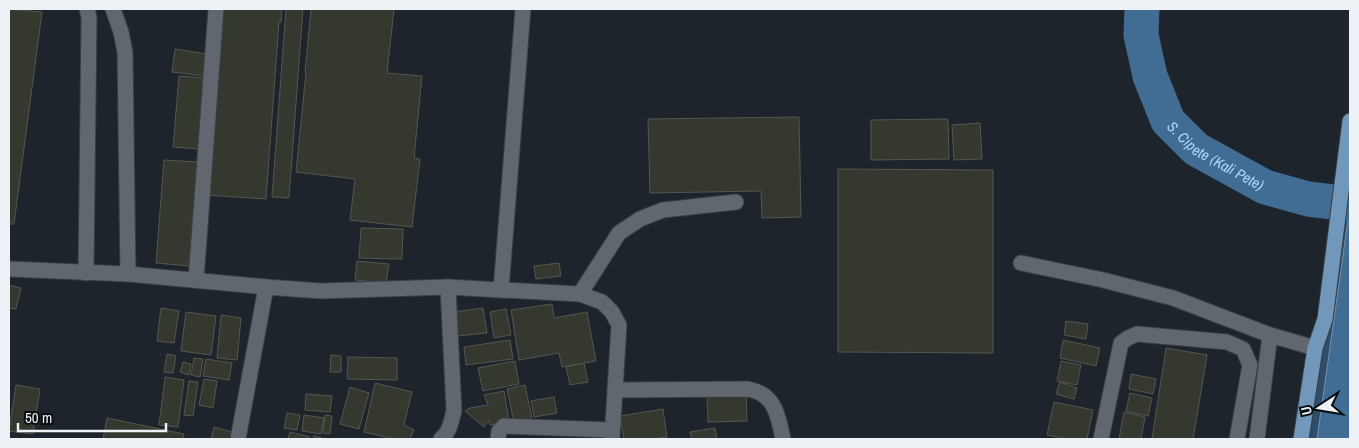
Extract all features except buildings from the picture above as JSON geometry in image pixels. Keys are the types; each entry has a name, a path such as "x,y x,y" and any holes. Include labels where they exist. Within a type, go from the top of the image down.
{"main road":[{"path":"1301,439 1315,348 1325,319 1350,121"}],"street":[{"path":"86,272 89,17 87,9"},
{"path":"113,9 121,32 125,52 128,274"},
{"path":"196,280 216,9"},
{"path":"501,290 524,9"},
{"path":"580,294 619,233 640,219 663,210 736,202"},
{"path":"1021,263 1103,280 1173,298 1270,335 1315,348"},
{"path":"9,269 128,274 266,288 321,291 448,287 580,294 602,302 612,312 619,325 612,434 504,426 499,431 498,439"},
{"path":"441,439 444,438 450,427 454,411 448,287"},
{"path":"238,439 266,288"},
{"path":"1101,439 1121,343 1137,334 1227,342 1243,349 1250,365 1237,439"},
{"path":"1257,439 1270,335"},
{"path":"615,390 754,390 762,393 775,408 783,439"}],"shaded area":[{"path":"1350,121 1350,206 1317,439 1301,439"},
{"path":"1350,206 1350,439 1317,439"}],"waterway":[{"name":"S. Cipete (Kali Pete)","path":"1142,9 1141,35 1150,76 1168,121 1196,149 1265,187 1308,199 1350,204"}]}
